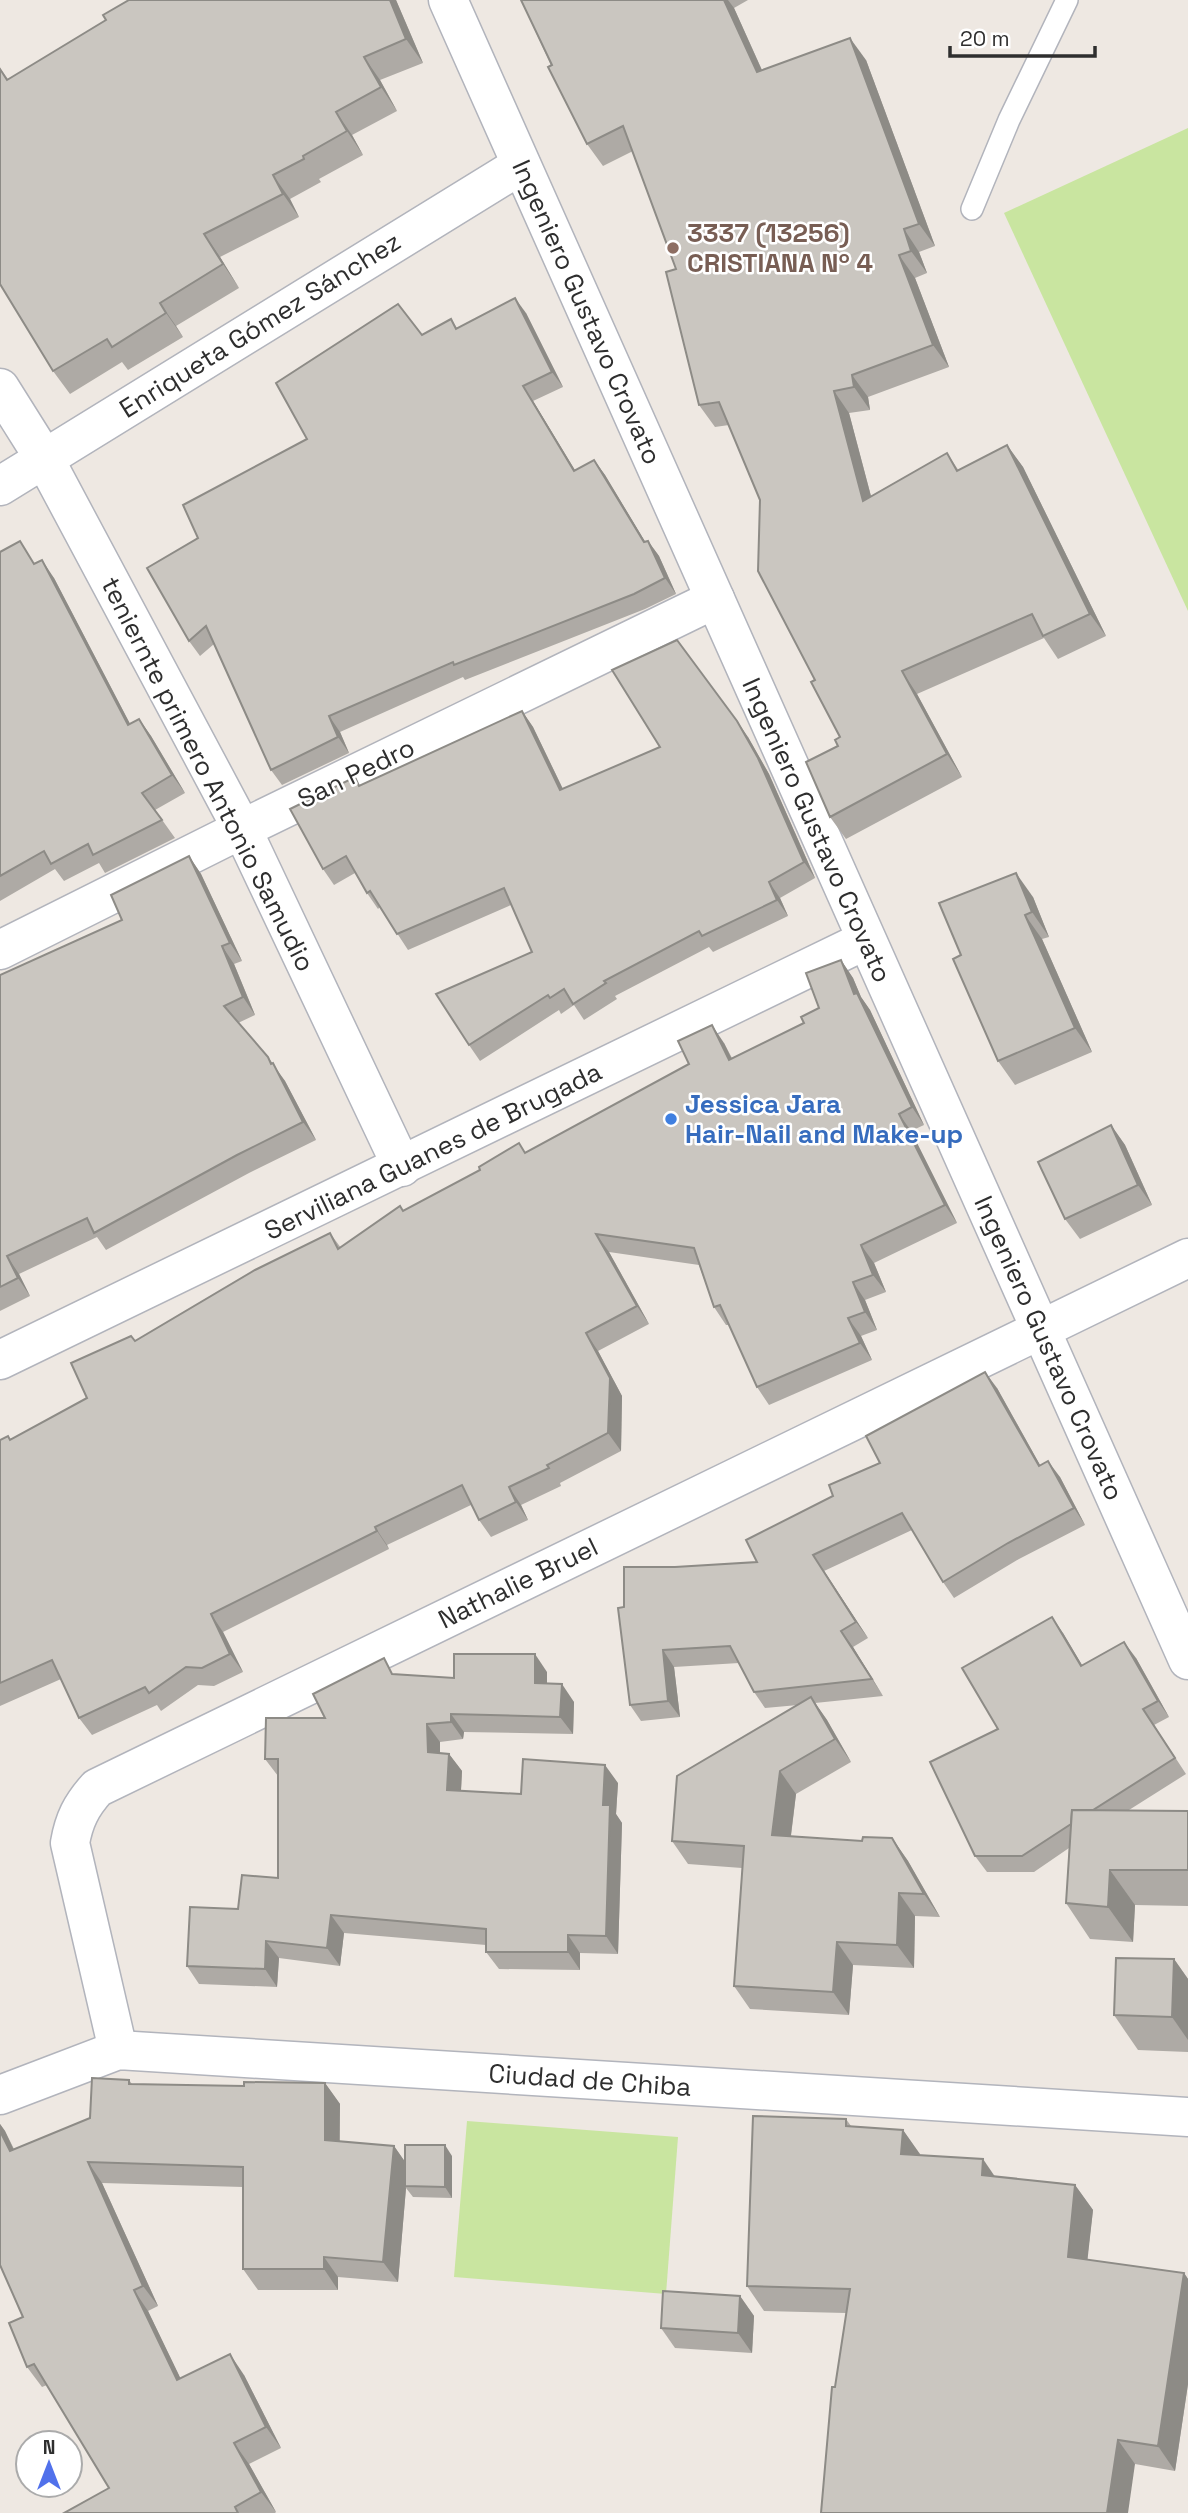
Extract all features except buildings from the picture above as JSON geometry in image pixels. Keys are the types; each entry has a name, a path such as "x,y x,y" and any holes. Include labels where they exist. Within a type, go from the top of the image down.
{"street":[{"name":"Ingeniero Gustavo Crovato","path":"447,0 1188,1660"},
{"name":"Enriqueta Gómez Sánchez","path":"0,486 521,164"},
{"name":"teniernte primero Antonio Samudio","path":"0,388 44,458 242,829 402,1167"},
{"name":"San Pedro","path":"0,950 242,829 715,600"},
{"name":"Serviliana Guanes de Brugada","path":"0,1360 866,940"},
{"name":"Nathalie Bruel","path":"118,2050 70,1843 74,1821 83,1803 97,1788 1188,1258"},
{"name":"Ciudad de Chiba","path":"0,2095 118,2050 1188,2117"}],"lane":[{"path":"972,209 1009,120 1067,0"}],"green space":[{"path":"1188,128 1188,611 1004,213"},
{"path":"467,2121 678,2137 666,2294 454,2277"}],"place":[{"name":"3337 (13256) CRISTIANA Nº 4","path":"673,248"},
{"name":"Jessica Jara Hair-Nail and Make-up","path":"671,1119"}]}
